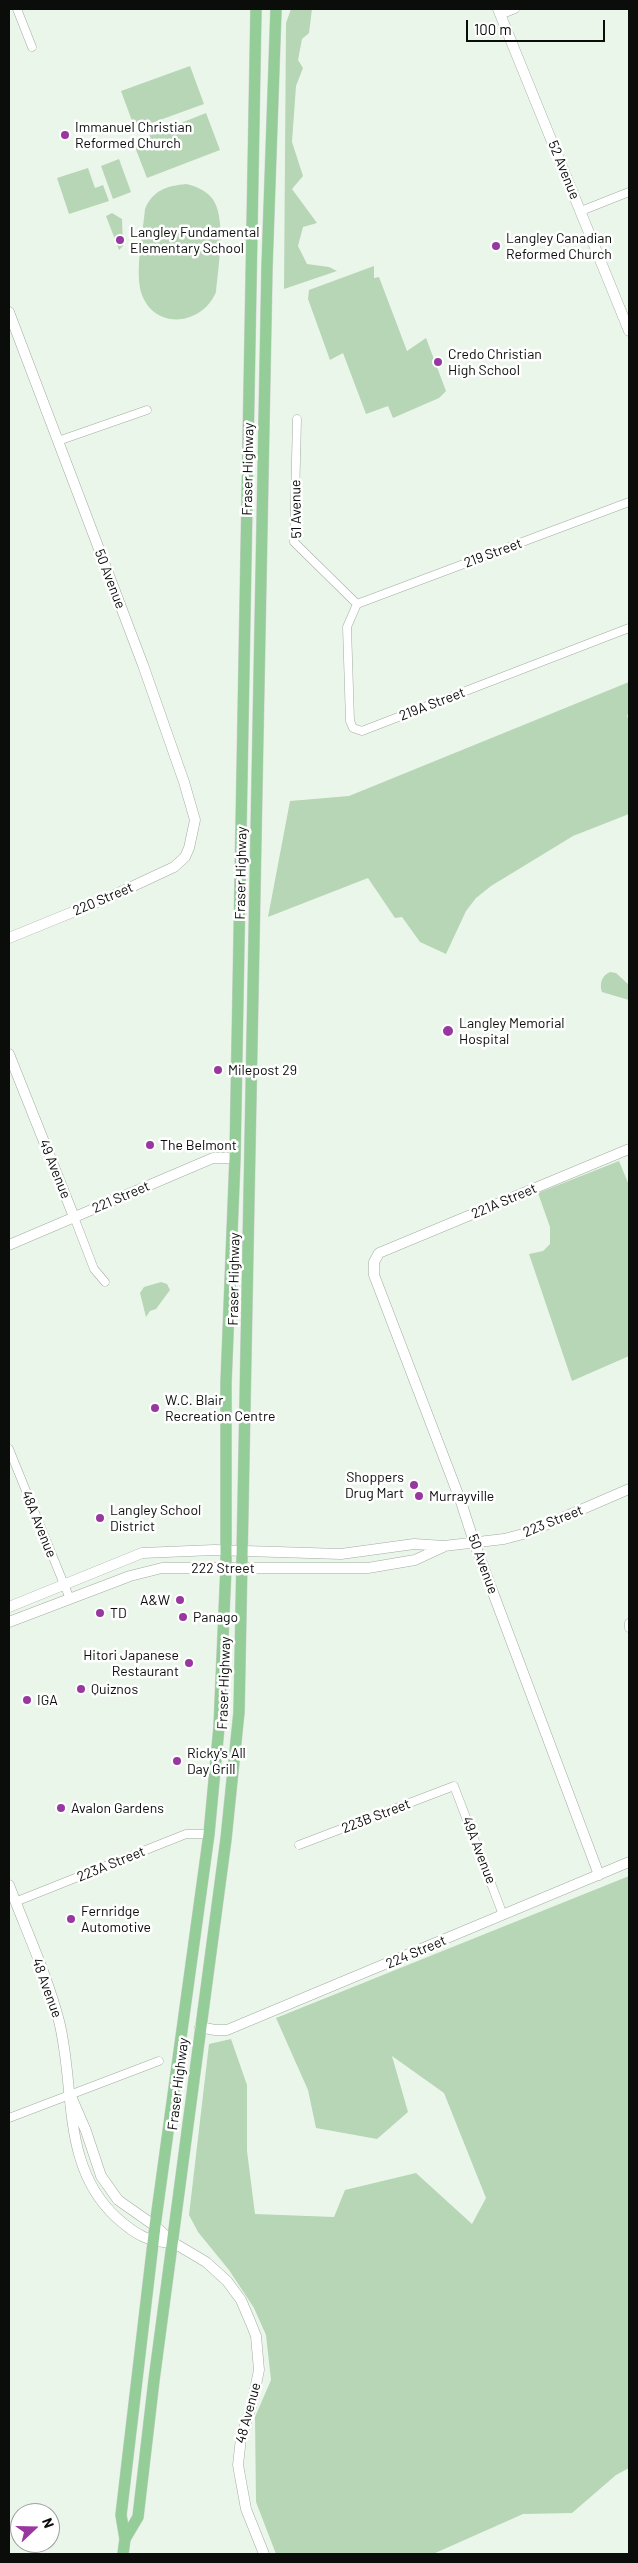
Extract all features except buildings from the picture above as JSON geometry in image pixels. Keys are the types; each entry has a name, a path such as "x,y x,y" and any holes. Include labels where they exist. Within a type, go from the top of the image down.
{"main road":[{"name":"Fraser Highway","path":"123,2554 125,2539 121,2515 153,2242 209,1834 219,1727 226,1568 226,1383 235,1158 256,9"},
{"name":"Fraser Highway","path":"125,2539 138,2517 154,2380 174,2243 239,1711 267,276 276,9"}],"street":[{"path":"17,9 32,47"},
{"path":"499,12 515,9"},
{"name":"52 Avenue","path":"499,12 629,331"},
{"path":"581,211 629,192"},
{"name":"50 Avenue","path":"9,315 143,665 184,782 195,820 189,848"},
{"path":"58,441 147,410"},
{"name":"51 Avenue","path":"297,418 294,542 357,604"},
{"name":"219 Street","path":"357,604 629,502"},
{"name":"219A Street","path":"357,604 347,627 350,721 353,728 362,731 629,628"},
{"name":"220 Street","path":"9,938 112,896 174,867 185,856 189,848"},
{"name":"49 Avenue","path":"9,1054 94,1269 105,1282"},
{"name":"221A Street","path":"379,1254 629,1149"},
{"name":"221 Street","path":"9,1245 213,1158 235,1158"},
{"name":"50 Avenue","path":"379,1254 374,1262 374,1275 461,1502 474,1542 599,1875"},
{"name":"48A Avenue","path":"9,1450 70,1599"},
{"name":"223 Street","path":"474,1542 504,1539 527,1532 629,1489"},
{"name":"222 Street","path":"9,1607 142,1554 243,1551 341,1554 414,1544 444,1546 474,1542"},
{"name":"222 Street","path":"9,1622 145,1571 162,1568 368,1568 415,1560 444,1546"},
{"name":"223B Street","path":"299,1845 454,1786"},
{"name":"49A Avenue","path":"454,1786 504,1915"},
{"name":"223A Street","path":"15,1902 186,1834 209,1834"},
{"name":"224 Street","path":"200,2027 227,2030 629,1862"},
{"name":"48 Avenue","path":"9,1885 59,2021 70,2094 73,2135 84,2171 90,2184 118,2218 141,2236 153,2242 174,2243"},
{"path":"9,2118 160,2061"},
{"name":"48 Avenue","path":"70,2094 86,2131 95,2162 108,2187 118,2200 156,2226 174,2243 206,2262 227,2281 240,2300 256,2336 259,2370 252,2404 241,2438 238,2466 246,2508 264,2554"}],"green space":[{"path":"291,9 312,9 309,33 302,39 298,60 303,68 296,86 292,142 303,176 292,189 317,223 303,227 298,246 307,264 329,267 337,271 284,289 286,23"},
{"path":"190,66 204,104 135,129 121,91"},
{"path":"206,113 220,150 147,178 133,142"},
{"path":"119,159 131,192 113,199 101,166"},
{"path":"88,168 95,188 103,185 109,201 69,214 57,178"},
{"path":"186,184 205,191 216,204 220,228 220,256 216,292 200,312 178,319 166,318 156,313 147,305 139,283 139,263 145,209 156,193 173,186"},
{"path":"112,213 122,219 123,246 119,250 106,216"},
{"path":"374,266 374,278 379,277 407,351 426,338 446,391 439,398 393,418 388,406 366,414 343,353 330,360 308,299 309,290"},
{"path":"629,682 629,714 627,715 629,723 629,814 573,836 491,886 476,898 466,911 446,954 420,942 402,917 395,918 368,878 268,917 290,801 349,796"},
{"path":"610,972 616,973 629,985 629,1000 602,992 602,980"},
{"path":"619,1161 629,1185 629,1356 572,1381 529,1254 543,1251 550,1244 550,1227 538,1193"},
{"path":"161,1282 167,1284 170,1290 156,1309 150,1311 146,1317 140,1293 144,1287"},
{"path":"629,1876 629,2468 616,2475 572,2513 523,2514 433,2554 276,2554 256,2502 255,2417 271,2380 266,2335 254,2308 229,2270 198,2232 189,2215 209,2044 231,2039 247,2085 247,2151 255,2214 334,2217 345,2190 416,2173 472,2224 486,2198 444,2093 392,2056 408,2112 377,2139 316,2128 308,2090 276,2018"}],"place":[{"name":"Immanuel Christian Reformed Church","path":"65,135"},
{"name":"Langley Fundamental Elementary School","path":"120,240"},
{"name":"Langley Canadian Reformed Church","path":"496,246"},
{"name":"Credo Christian High School","path":"438,362"},
{"name":"Langley Memorial Hospital","path":"448,1031"},
{"name":"Milepost 29","path":"218,1070"},
{"name":"The Belmont","path":"150,1145"},
{"name":"W.C. Blair Recreation Centre","path":"155,1408"},
{"name":"Shoppers Drug Mart","path":"414,1485"},
{"name":"Murrayville","path":"419,1496"},
{"name":"Langley School District","path":"100,1518"},
{"name":"A&W","path":"180,1600"},
{"name":"TD","path":"100,1613"},
{"name":"Panago","path":"183,1617"},
{"name":"Hitori Japanese Restaurant","path":"189,1663"},
{"name":"Quiznos","path":"81,1689"},
{"name":"IGA","path":"27,1700"},
{"name":"Ricky's All Day Grill","path":"177,1761"},
{"name":"Avalon Gardens","path":"61,1808"},
{"name":"Fernridge Automotive","path":"71,1919"}]}
